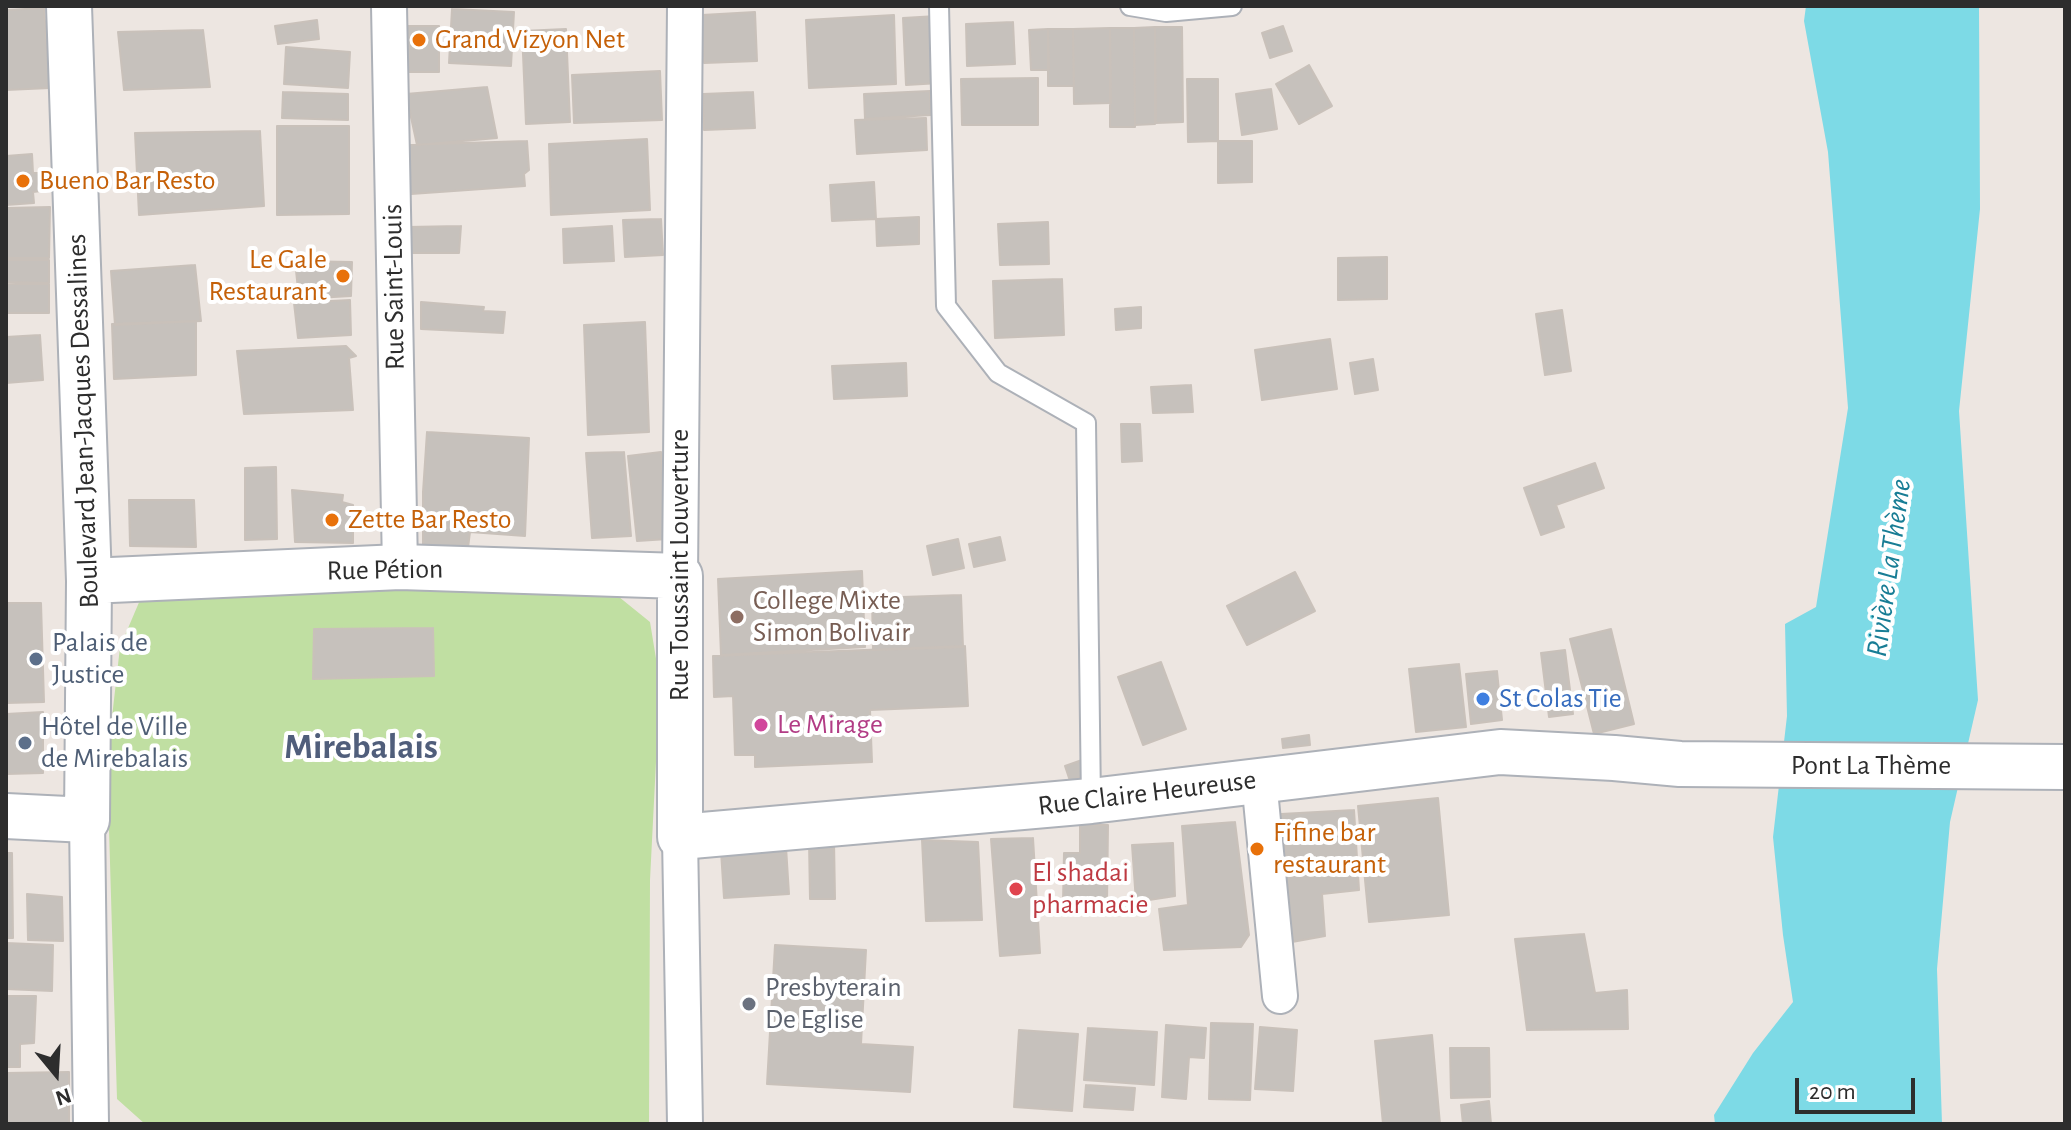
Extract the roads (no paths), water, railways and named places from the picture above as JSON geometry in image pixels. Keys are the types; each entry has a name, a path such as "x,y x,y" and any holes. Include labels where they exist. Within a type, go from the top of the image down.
{"main road":[{"name":"Boulevard Jean-Jacques Dessalines","path":"69,6 89,581 87,820"},
{"name":"Rue Pétion","path":"89,581 400,567 680,576"},
{"name":"Rue Toussaint Louverture","path":"680,576 680,837"},
{"name":"Rue Claire Heureuse","path":"680,837 1091,801 1500,752 1680,764"},
{"name":"Pont La Thème","path":"1680,764 2063,767"},
{"path":"6,816 87,820"}],"street":[{"name":"Rue Saint-Louis","path":"389,6 400,567"},
{"name":"Rue Toussaint Louverture","path":"680,576 685,6"},
{"path":"1259,780 1280,996"},
{"name":"Boulevard Jean-Jacques Dessalines","path":"87,820 91,1124"},
{"name":"Rue Toussaint Louverture","path":"680,837 685,1124"}],"lane":[{"path":"939,6 946,306 998,373 1086,423 1091,801"},
{"path":"1130,6 1166,12 1232,6"}],"water":[{"name":"Rivière La Thème","path":"1806,6 1979,6 1980,209 1959,411 1978,700 1950,822 1937,969 1942,1124 1715,1124 1714,1115 1753,1053 1793,1002 1773,837 1787,716 1785,624 1816,607 1848,408 1828,152 1804,21"}],"place":[{"name":"Grand Vizyon Net","path":"419,40"},
{"name":"Bueno Bar Resto","path":"23,181"},
{"name":"Le Gale Restaurant","path":"343,276"},
{"name":"Zette Bar Resto","path":"332,520"},
{"name":"College Mixte Simon Bolivair","path":"737,617"},
{"name":"Palais de Justice","path":"36,659"},
{"name":"St Colas Tie","path":"1483,699"},
{"name":"Le Mirage","path":"761,725"},
{"name":"Hôtel de Ville de Mirebalais","path":"25,743"},
{"name":"Fifine bar restaurant","path":"1257,849"},
{"name":"El shadai pharmacie","path":"1016,889"},
{"name":"Presbyterain De Eglise","path":"749,1004"}],"district":[{"name":"Mirebalais","path":"361,747"}]}
